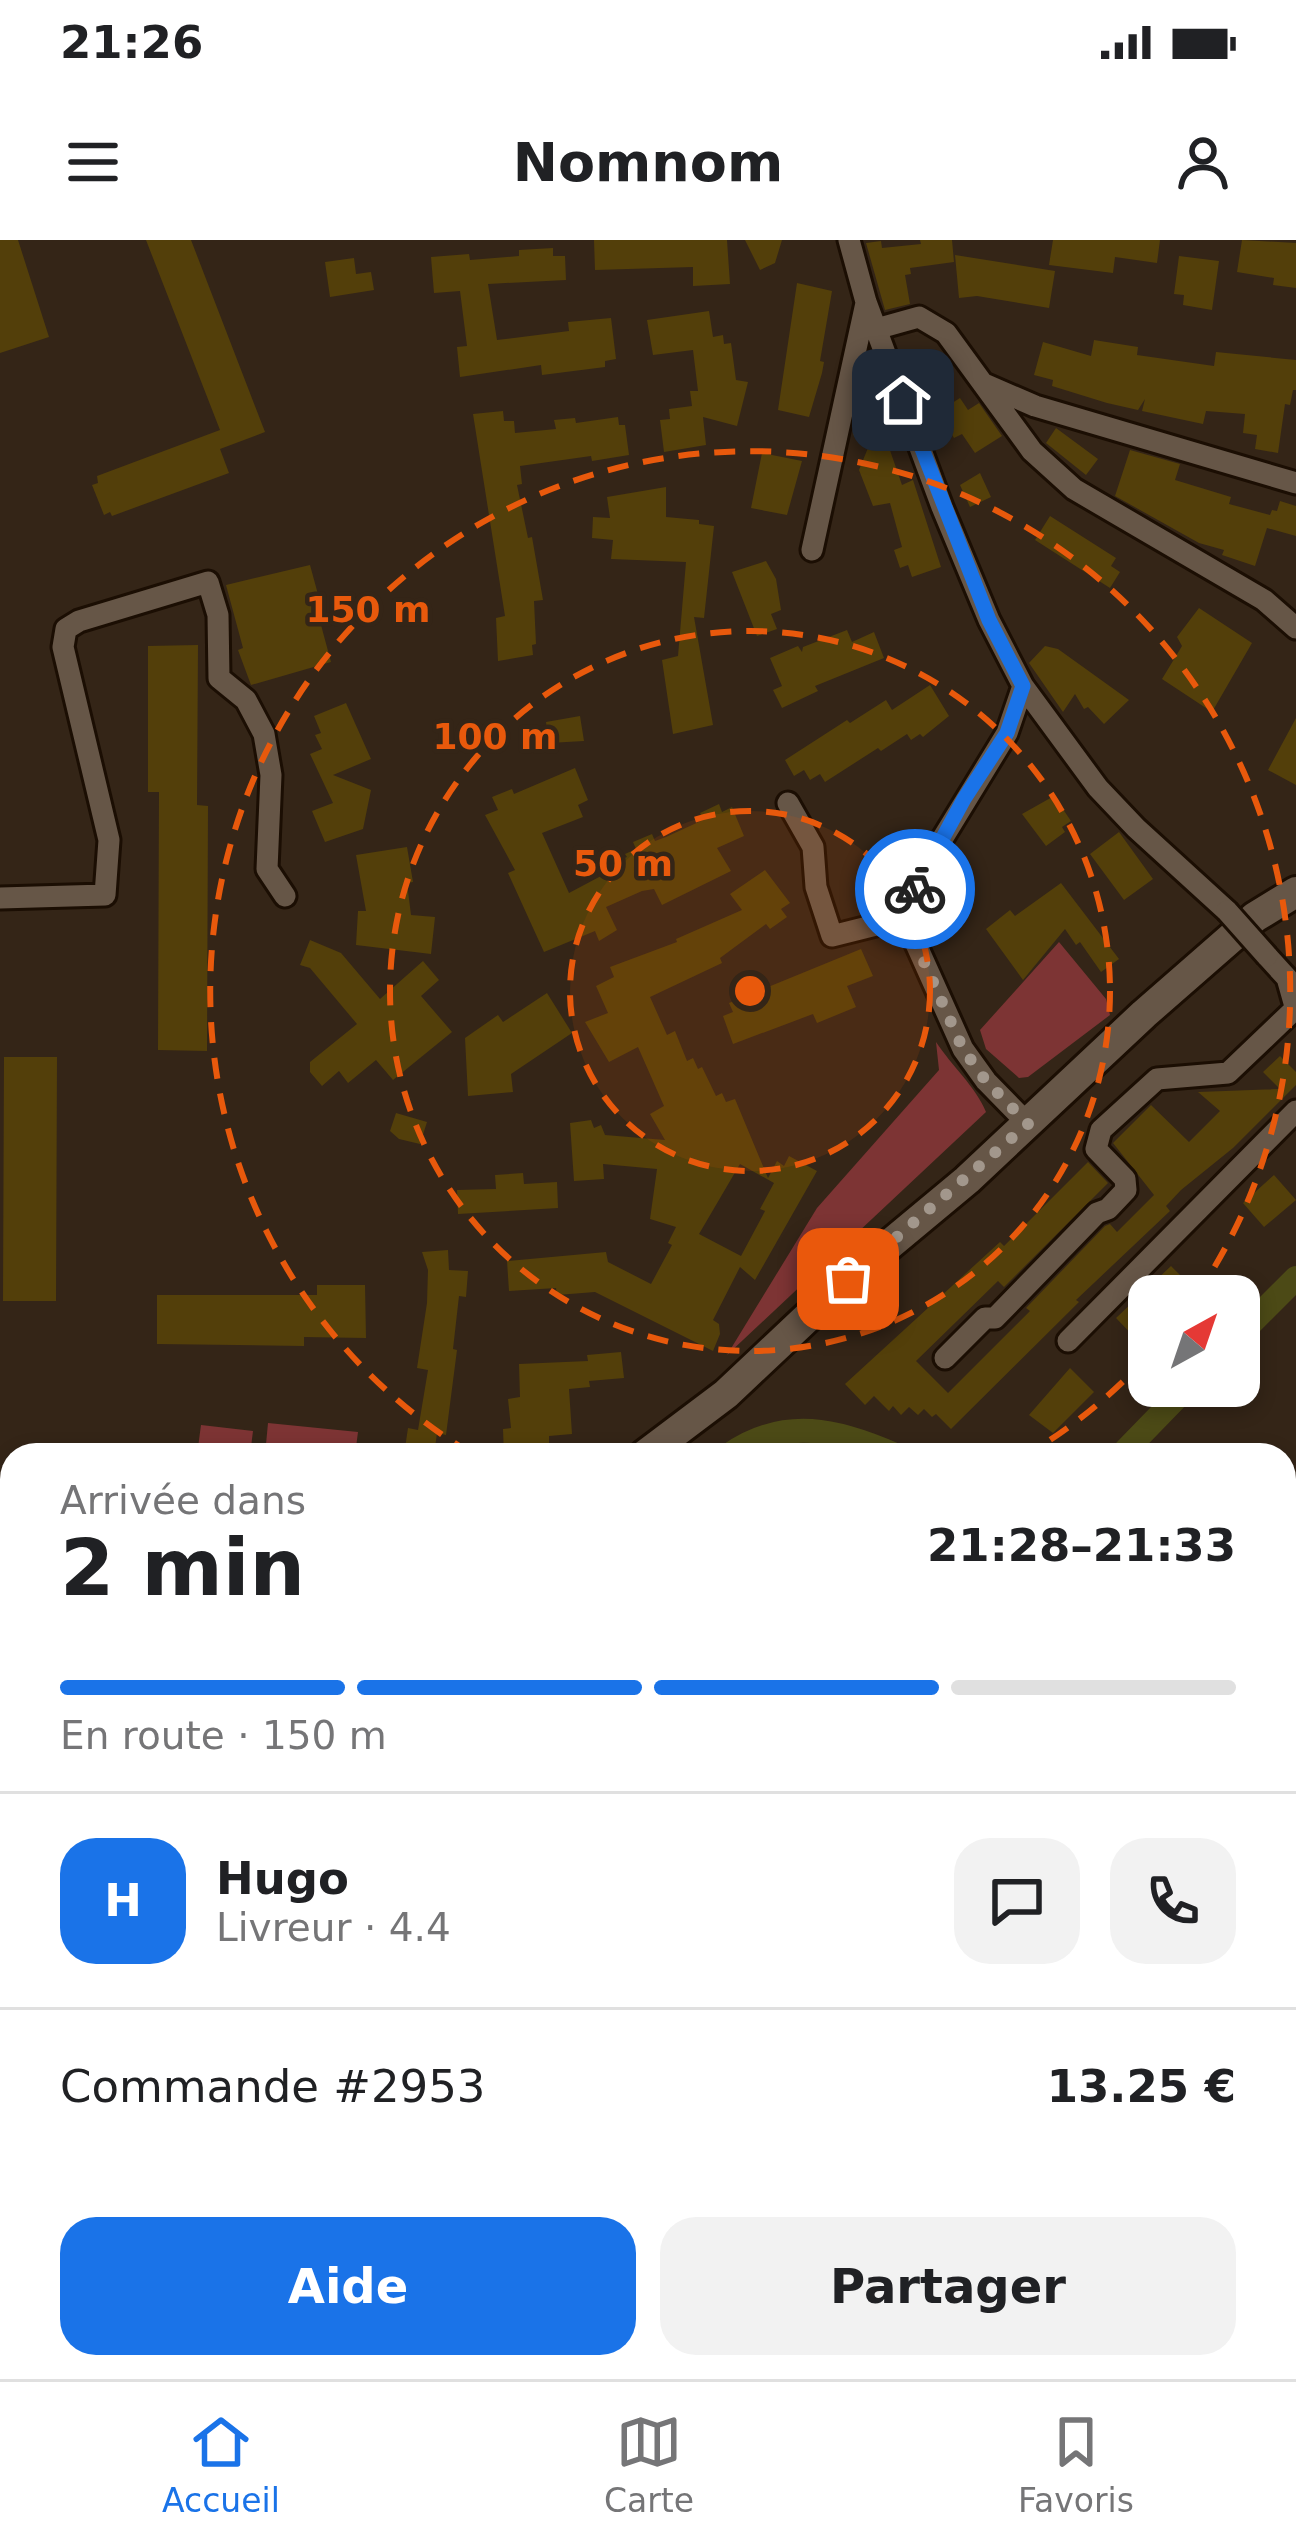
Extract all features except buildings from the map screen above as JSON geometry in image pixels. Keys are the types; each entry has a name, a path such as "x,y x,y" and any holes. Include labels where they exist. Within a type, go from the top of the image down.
{"street":[{"path":"849,240 866,302 965,563 1023,686 1098,788 1227,910 1287,979 1296,1009 1228,1073 1156,1079 1101,1130 1096,1149 1126,1179 1126,1190 1108,1209 1097,1213 995,1318 985,1318 946,1358"},
{"path":"812,550 866,302"},
{"path":"876,329 919,317 946,333 1033,451 1074,489 1264,600 1296,628"},
{"path":"983,384 1035,406 1296,483"},
{"path":"0,898 105,895 109,840 63,646 66,629 208,582 218,615 219,677 246,700 264,734 272,775 267,869 285,896"},
{"path":"1021,1117 963,1049 908,917 922,872 1007,733 1023,686"},
{"path":"788,803 813,847 816,887 832,936 908,917"},
{"path":"661,1443 726,1394 848,1279 882,1232 1255,916 1296,892"},
{"path":"1068,1341 1296,1111"}],"shaded area":[{"path":"1059,942 1106,999 1110,1015 1028,1077 1019,1078 986,1049 980,1030"},
{"path":"936,1042 986,1112 727,1355 817,1208 939,1070"},
{"path":"268,1423 358,1432 357,1443 266,1443"},
{"path":"201,1425 253,1431 252,1443 199,1443"}],"waterway":[{"path":"1260,1314 1296,1278"},
{"path":"1133,1443 1168,1407"},
{"path":"750,1443 791,1431 832,1434 864,1443"}],"way so far":[{"path":"848,1279 1028,1124 963,1049 916,944 908,917 915,889"}],"route":[{"path":"903,400 989,620 1023,686 1007,733 915,889"}]}
